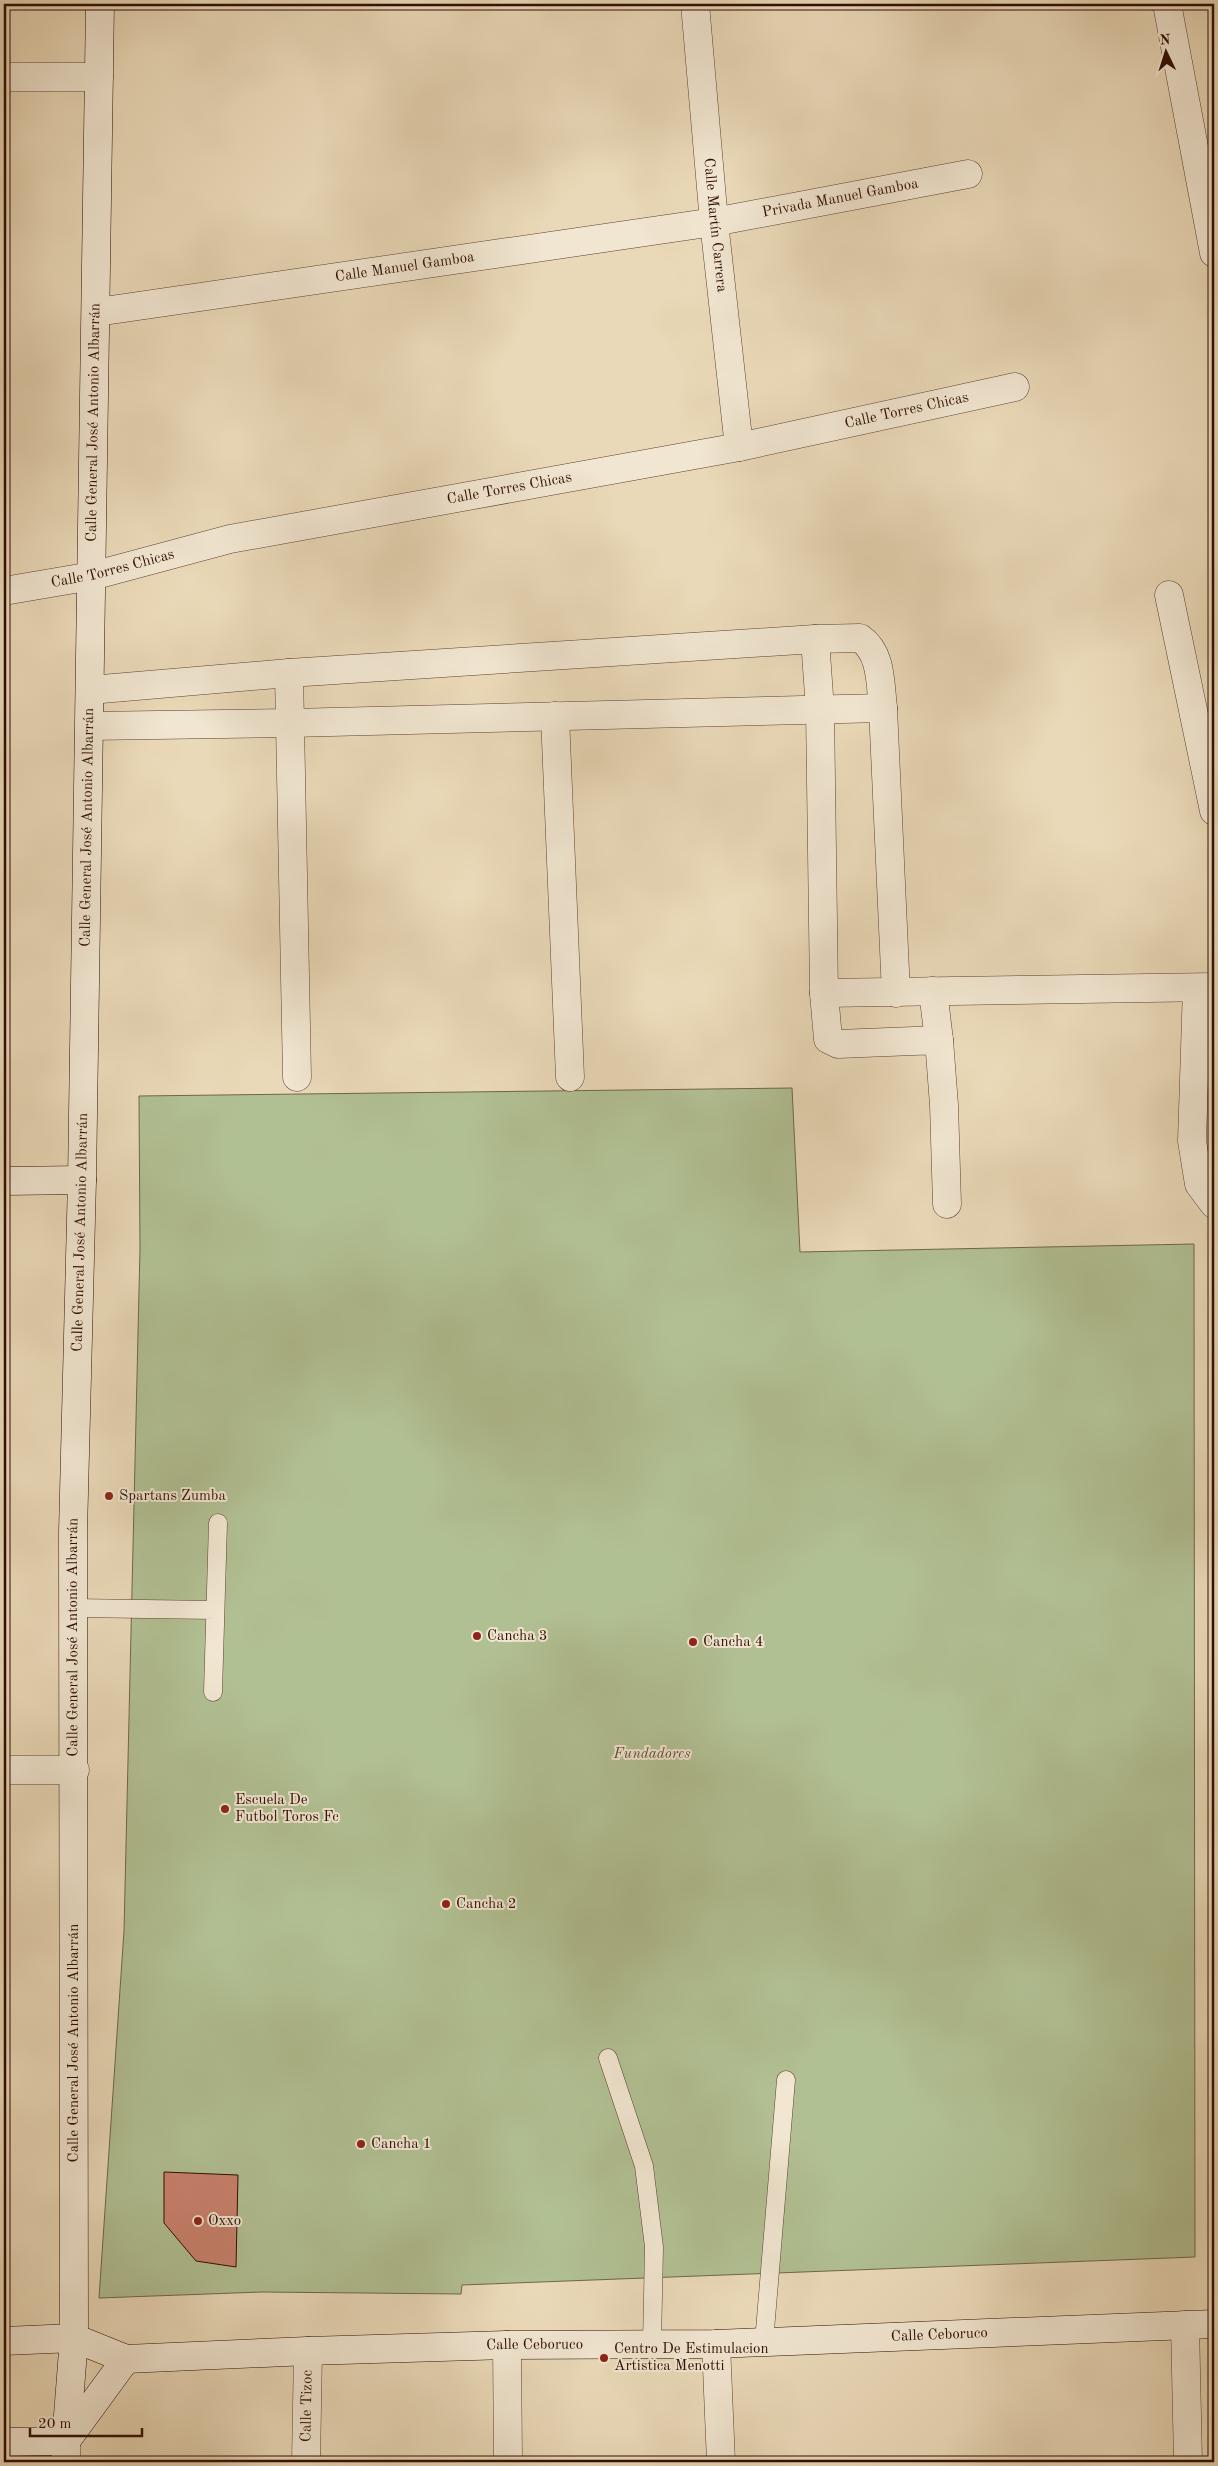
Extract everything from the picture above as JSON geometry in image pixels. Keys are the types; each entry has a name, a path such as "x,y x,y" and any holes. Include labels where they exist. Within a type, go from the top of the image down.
{"street":[{"name":"Calle General José Antonio Albarrán","path":"66,2452 74,2338 73,1608 97,312 100,4"},
{"name":"Calle Martín Carrera","path":"696,4 714,222 739,448"},
{"path":"1167,4 1214,253"},
{"path":"4,77 99,77"},
{"name":"Privada Manuel Gamboa","path":"714,222 968,174"},
{"name":"Calle Manuel Gamboa","path":"97,312 714,222"},
{"name":"Calle Torres Chicas","path":"4,591 92,576 230,539 739,448 1015,387"},
{"path":"1169,595 1214,811"},
{"path":"90,690 289,673 815,639 860,638 874,650 883,708 896,993"},
{"path":"815,639 820,710 826,1032 831,1042 855,1044 939,1040"},
{"path":"289,673 297,1077"},
{"path":"90,726 291,723 883,708"},
{"path":"554,716 570,1076"},
{"path":"824,993 1206,987 1192,1141 1199,1184 1214,1204"},
{"path":"933,991 944,1104 946,1204"},
{"path":"4,1180 82,1180"},
{"path":"4,1770 74,1770"},
{"name":"Calle Ceboruco","path":"74,2338 126,2359 308,2350 507,2345 716,2344 1214,2324"},
{"path":"1185,2325 1188,2462"},
{"path":"4,2341 74,2338"},
{"path":"716,2344 721,2462"},
{"path":"507,2345 508,2462"},
{"name":"Calle Tizoc","path":"306,2462 308,2350"},
{"path":"4,2442 66,2452 126,2359"}],"lane":[{"path":"213,1692 218,1524"},
{"path":"73,1608 215,1610"},
{"path":"608,2058 644,2166 654,2247 652,2344"},
{"path":"764,2342 786,2080"}],"green space":[{"name":"Fundadores","path":"792,1088 800,1252 1194,1244 1195,2257 462,2285 461,2294 262,2292 99,2298 124,1931 140,1249 139,1096"}],"building":[{"path":"164,2172 238,2175 236,2267 196,2261 164,2223"}],"place":[{"name":"Spartans Zumba","path":"109,1496"},
{"name":"Cancha 3","path":"477,1636"},
{"name":"Cancha 4","path":"693,1642"},
{"name":"Escuela De Futbol Toros Fc","path":"225,1809"},
{"name":"Cancha 2","path":"446,1904"},
{"name":"Cancha 1","path":"361,2144"},
{"name":"Oxxo","path":"198,2221"},
{"name":"Centro De Estimulacion Artistica Menotti","path":"604,2358"}]}
